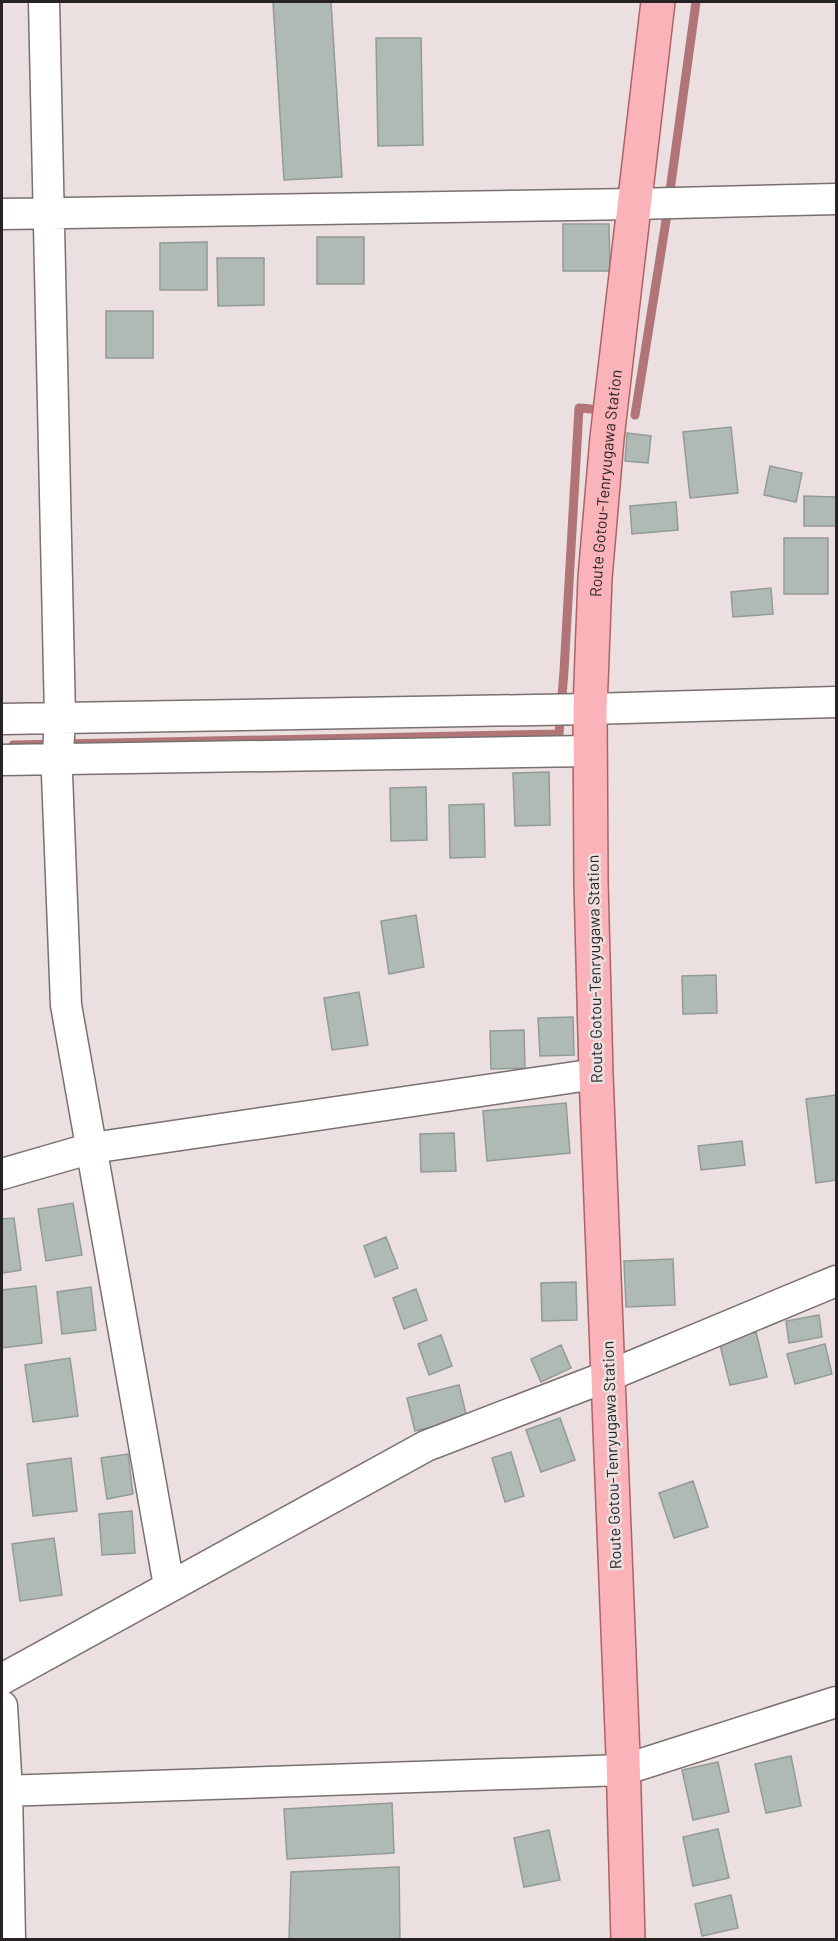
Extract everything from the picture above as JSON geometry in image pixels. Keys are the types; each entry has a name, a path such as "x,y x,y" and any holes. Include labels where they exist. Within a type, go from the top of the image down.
{"main road":[{"name":"Route Gotou-Tenryugawa Station","path":"628,1940 596,1074 591,882 590,709 595,578 605,461 658,2"}],"street":[{"path":"44,2 60,717 57,774 66,1005 169,1586"},
{"path":"2,214 837,199"},
{"path":"2,719 590,709 837,702"},
{"path":"2,760 590,751"},
{"path":"2,1174 92,1148 596,1074"},
{"path":"2,1679 426,1446 608,1376 837,1281"},
{"path":"4,1791 623,1770 837,1702"},
{"path":"2,1706 10,1940"}],"building":[{"path":"273,2 331,2 342,177 284,180"},
{"path":"376,38 421,38 423,145 378,146"},
{"path":"563,224 609,224 610,271 563,271"},
{"path":"317,237 364,237 364,284 317,284"},
{"path":"207,242 207,290 160,290 160,243"},
{"path":"217,258 264,258 264,305 218,306"},
{"path":"106,311 153,311 153,358 106,358"},
{"path":"731,427 738,493 690,498 683,432"},
{"path":"627,433 651,436 648,463 625,461"},
{"path":"770,466 802,473 796,502 764,495"},
{"path":"804,496 836,497 836,526 804,526"},
{"path":"676,502 678,530 632,534 630,506"},
{"path":"784,538 828,538 828,594 784,594"},
{"path":"771,588 773,614 733,617 731,592"},
{"path":"549,772 550,825 515,826 513,773"},
{"path":"426,787 427,840 391,841 390,788"},
{"path":"484,804 485,857 450,858 449,805"},
{"path":"416,915 424,967 389,974 381,921"},
{"path":"716,975 717,1013 683,1014 682,976"},
{"path":"359,992 368,1045 332,1050 324,998"},
{"path":"573,1017 574,1055 540,1056 538,1018"},
{"path":"524,1030 525,1068 491,1069 490,1031"},
{"path":"836,1095 836,1180 816,1183 806,1099"},
{"path":"566,1103 570,1153 487,1161 483,1111"},
{"path":"454,1133 456,1171 421,1172 420,1134"},
{"path":"742,1141 745,1165 701,1170 698,1146"},
{"path":"73,1203 82,1255 46,1261 38,1209"},
{"path":"14,1218 21,1270 2,1273 2,1219"},
{"path":"386,1237 398,1268 375,1277 364,1246"},
{"path":"673,1259 675,1305 626,1307 624,1261"},
{"path":"576,1282 577,1320 542,1321 541,1283"},
{"path":"36,1286 42,1343 2,1348 2,1290"},
{"path":"91,1287 96,1330 62,1334 57,1292"},
{"path":"416,1289 427,1320 404,1329 393,1298"},
{"path":"819,1315 822,1337 789,1343 786,1321"},
{"path":"756,1332 767,1377 730,1385 719,1341"},
{"path":"441,1335 452,1366 429,1375 418,1344"},
{"path":"825,1344 832,1374 795,1384 787,1354"},
{"path":"561,1345 571,1368 541,1382 531,1359"},
{"path":"70,1358 78,1416 33,1422 25,1365"},
{"path":"459,1385 467,1418 415,1431 407,1398"},
{"path":"560,1418 575,1460 541,1472 526,1430"},
{"path":"511,1452 524,1496 505,1502 492,1458"},
{"path":"128,1454 133,1494 107,1499 101,1458"},
{"path":"71,1458 77,1511 33,1516 27,1464"},
{"path":"693,1481 708,1527 674,1538 659,1493"},
{"path":"132,1511 135,1553 102,1555 99,1514"},
{"path":"54,1538 62,1595 20,1601 12,1544"},
{"path":"791,1756 801,1806 766,1813 755,1764"},
{"path":"718,1762 729,1812 693,1820 682,1770"},
{"path":"392,1803 394,1853 287,1859 284,1809"},
{"path":"718,1829 729,1878 693,1886 683,1837"},
{"path":"549,1830 560,1880 524,1887 514,1838"},
{"path":"399,1867 400,1940 289,1940 291,1872"},
{"path":"731,1895 738,1928 702,1936 695,1904"}],"waterway":[{"path":"635,415 665,227 696,2"},
{"path":"13,745 559,734 579,408 591,409"}]}
